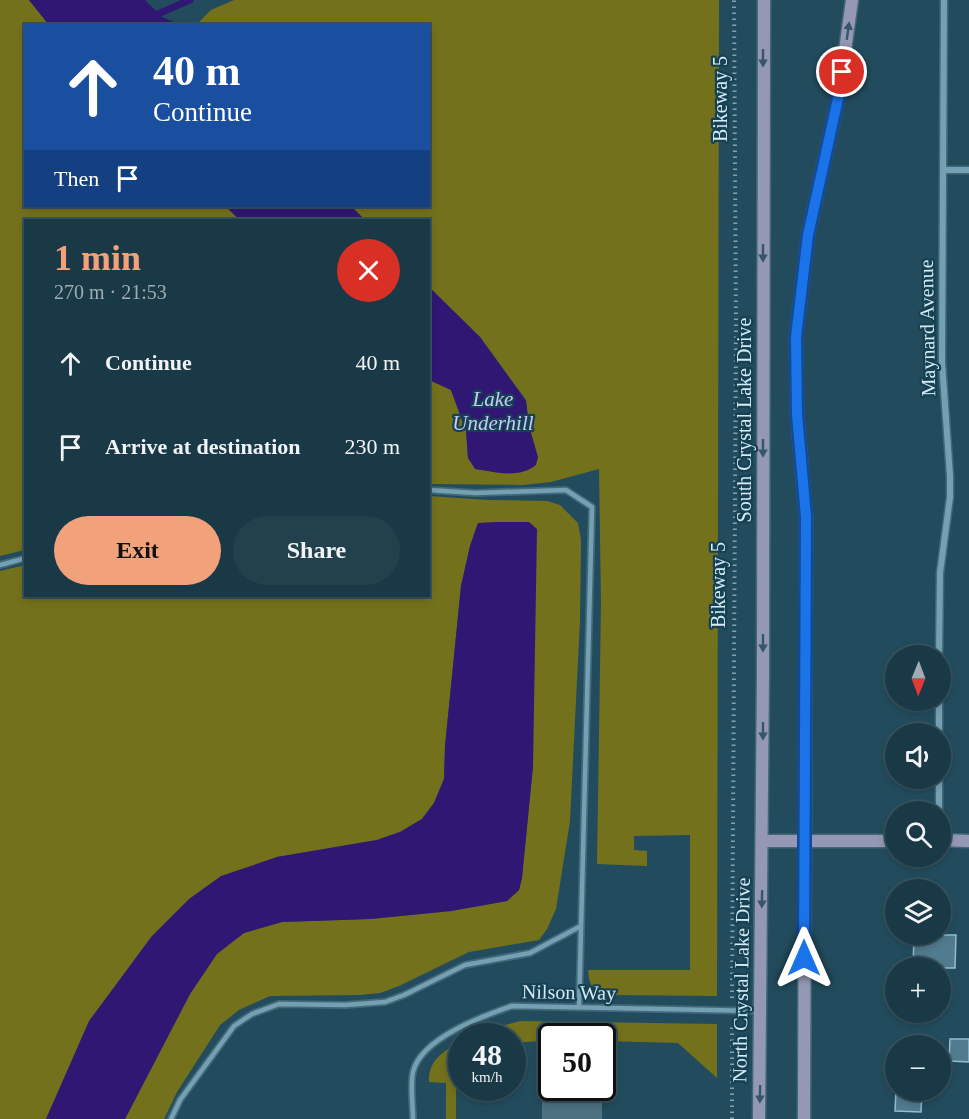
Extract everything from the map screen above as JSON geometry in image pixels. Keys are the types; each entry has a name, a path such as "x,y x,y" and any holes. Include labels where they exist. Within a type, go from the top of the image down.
{"main road":[{"name":"South Crystal Lake Drive","path":"762,841 764,0"},
{"path":"804,1119 806,517 797,414 796,337 808,235 839,94 852,0"},
{"path":"951,840 969,841"},
{"path":"762,841 885,841"},
{"name":"North Crystal Lake Drive","path":"759,1119 762,841"}],"street":[{"name":"Maynard Avenue","path":"939,645 940,573 950,497 942,362 944,0"},
{"path":"944,170 969,170"}],"lane":[{"path":"430,490 475,493 566,490 592,507 579,1007"},
{"path":"0,565 24,559"},
{"path":"171,1119 180,1100 234,1026 252,1014 279,1004 345,1005 385,1002 465,965 530,953 581,926"},
{"name":"Nilson Way","path":"413,1119 413,1071 428,1047 481,1017 512,1006 760,1011"}],"path":[{"name":"Bikeway 5","path":"732,990 736,328 734,0"},
{"path":"732,1030 732,1119"}],"shaded area":[{"path":"0,0 29,0 48,24 24,24 24,207 226,207 239,219 24,219 24,550 0,556"},
{"path":"234,0 719,0 717,996 612,995 594,989 589,976 588,970 690,970 690,835 634,836 634,850 647,851 647,866 597,864 601,603 599,469 551,482 523,485 430,484 430,380 451,390 466,431 468,458 529,426 526,400 480,337 430,288 430,219 364,219 352,207 430,207 430,24 197,24 211,10"},
{"path":"430,496 547,501 560,505 578,523 581,540 580,620 570,821 556,909 547,929 539,940 469,952 380,993 270,996 239,1010 220,1025 177,1092 164,1119 125,1119 190,994 217,953 244,933 282,922 370,919 451,911 507,901 519,890 533,766 528,522 478,523 461,586 445,746 444,779 434,803 422,819 400,832 377,840 277,857 152,936 90,1021 46,1119 0,1119 0,571 24,565 24,597 430,597"},
{"path":"520,1021 717,1024 717,1078 678,1043 616,1041 616,1023 538,1023 538,1041 526,1042 526,1023 512,1023"},
{"path":"448,1050 448,1101 456,1101 456,1119 446,1119 446,1083 429,1082 431,1068 438,1057"}],"water":[{"path":"29,0 145,0 162,17 179,24 48,24"},
{"path":"226,207 352,207 364,219 239,219"},
{"name":"Lake Underhill","path":"430,288 480,337 526,401 529,426 538,457 536,465 515,473 475,469 468,458 466,431 451,390 430,380"},
{"path":"529,522 537,529 533,766 519,890 507,901 451,911 370,919 282,922 244,933 217,954 190,994 125,1119 46,1119 89,1021 152,936 189,899 221,876 277,857 377,840 400,832 422,819 434,803 444,779 445,746 461,586 470,546 478,523"}],"building":[{"path":"951,935 956,935 955,968 951,968 951,957 913,957 914,945 951,945"},
{"path":"951,1039 969,1039 969,1062 951,1061"},
{"path":"895,1101 922,1101 921,1112 895,1111"}],"waterway":[{"path":"151,17 190,0"}],"taxiway":[{"path":"572,1101 572,1119"}],"route":[{"path":"804,958 806,517 797,414 796,337 808,235 842,72"}]}
